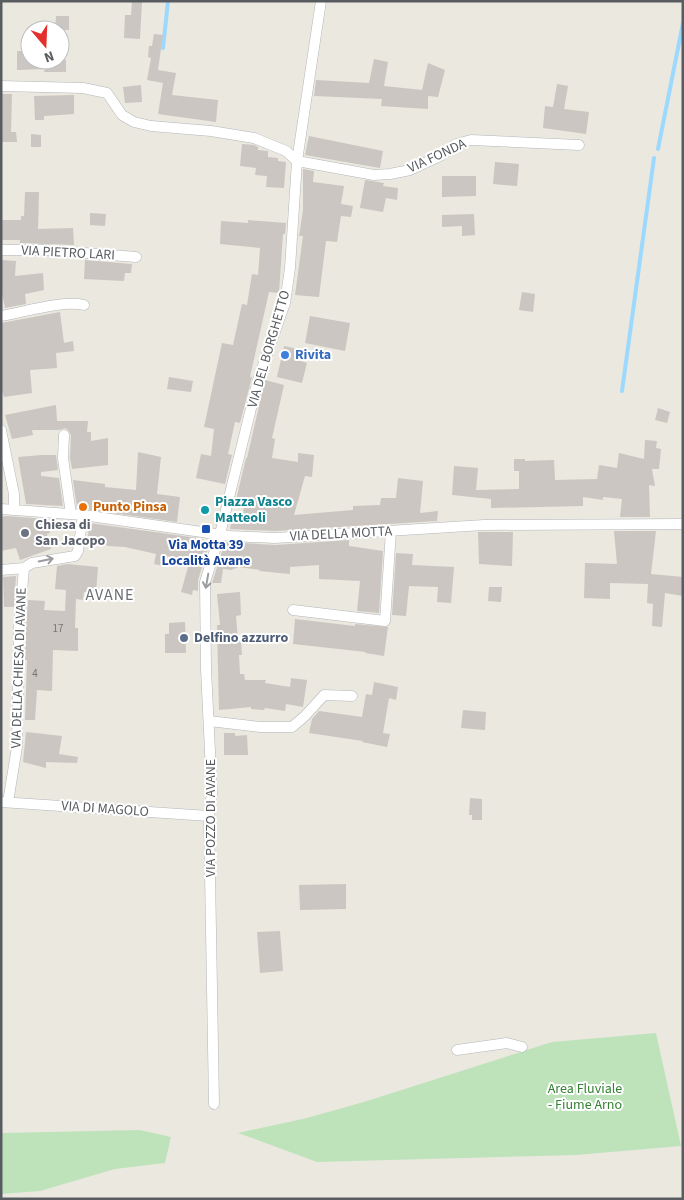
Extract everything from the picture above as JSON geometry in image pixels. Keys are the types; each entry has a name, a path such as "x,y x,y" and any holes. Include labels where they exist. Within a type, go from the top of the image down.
{"street":[{"name":"VIA DEL BORGHETTO","path":"220,534 258,380 285,303 290,268 297,161 321,1"},
{"path":"1,86 83,88 107,93 122,115 134,122 152,126 211,131 254,138 286,151 297,161"},
{"name":"VIA FONDA","path":"297,161 374,175 410,170 442,155 456,144 471,140 579,145"},
{"name":"VIA PIETRO LARI","path":"1,250 46,250 136,257"},
{"path":"1,316 64,305 84,305"},
{"path":"1,430 14,494 14,509"},
{"path":"64,435 63,458 71,514"},
{"name":"VIA DELLA MOTTA","path":"1,509 83,515 220,534 276,538 484,524 683,524"},
{"name":"VIA DELLA CHIESA DI AVANE","path":"4,802 18,746 19,637 24,568 32,563 75,556 78,551 83,515"},
{"path":"293,610 386,621 391,531"},
{"name":"VIA POZZO DI AVANE","path":"214,1104 210,816 212,794 206,669 205,582 220,534"},
{"path":"1,570 24,568"},
{"path":"209,721 260,727 292,727 324,695 352,696"},
{"name":"VIA DI MAGOLO","path":"4,802 210,816"},
{"path":"457,1050 507,1043 522,1047"}],"green space":[{"name":"Area Fluviale - Fiume Arno","path":"656,1033 681,1146 576,1155 317,1162 238,1133 307,1118 367,1101 552,1042"},
{"path":"140,1130 171,1137 165,1163 115,1169 40,1191 1,1194 1,1133"}],"building":[{"path":"132,1 142,1 140,39 124,38 125,15 131,15"},
{"path":"56,16 69,16 69,20 56,20"},
{"path":"154,34 163,35 158,70 176,73 172,95 218,100 216,122 158,114 163,83 147,80 151,58 148,57 149,46 152,46"},
{"path":"17,51 20,51 20,70 17,70"},
{"path":"374,59 388,62 384,86 422,90 428,63 445,70 438,97 428,96 428,109 381,106 382,99 314,96 316,80 369,83"},
{"path":"45,70 66,70 66,72 44,72"},
{"path":"557,84 568,86 564,109 589,112 586,134 543,128 545,106 553,107"},
{"path":"141,85 142,102 125,103 123,87"},
{"path":"1,94 12,94 11,132 16,132 17,142 1,142"},
{"path":"74,95 74,114 44,116 44,120 35,120 34,96"},
{"path":"31,134 41,135 41,147 31,147"},
{"path":"309,136 383,151 380,168 305,155"},
{"path":"242,144 254,145 258,147 258,150 268,151 268,157 278,158 278,161 286,162 284,188 266,187 267,176 255,175 256,168 240,166"},
{"path":"495,162 519,164 517,186 493,184"},
{"path":"303,169 314,171 313,182 344,186 341,204 353,206 351,217 341,216 337,242 326,241 319,297 295,295 303,236 299,236 303,210"},
{"path":"442,176 476,176 476,196 442,197"},
{"path":"365,180 384,183 383,186 398,188 397,200 386,198 383,212 360,208"},
{"path":"25,192 39,192 38,229 73,228 74,245 20,243 20,240 1,240 1,220 21,220 21,216 24,216"},
{"path":"90,213 106,214 105,226 90,225"},
{"path":"474,214 475,235 462,236 462,226 442,227 442,215"},
{"path":"248,220 286,223 285,234 283,234 279,293 269,292 250,377 252,377 240,423 235,422 228,454 232,455 225,484 196,478 201,454 211,456 214,429 204,427 222,343 233,345 242,304 247,305 252,274 258,275 260,248 220,244 221,221 248,223"},
{"path":"1,260 16,261 15,276 43,273 44,290 25,294 26,304 5,308 1,288"},
{"path":"85,260 132,264 131,273 125,273 124,281 84,279"},
{"path":"522,292 535,294 533,312 519,310"},
{"path":"60,312 64,343 73,341 74,351 56,353 57,368 30,370 32,393 4,397 1,386 1,323"},
{"path":"310,316 350,323 345,351 305,343"},
{"path":"284,346 303,350 301,361 307,363 302,383 277,377"},
{"path":"169,377 193,381 191,392 167,389"},
{"path":"265,380 284,385 272,438 275,439 272,458 298,462 298,453 314,455 312,477 305,476 294,515 353,510 353,506 380,505 381,498 396,498 398,478 423,481 420,513 438,511 437,521 275,531 230,529 232,519 243,520 244,500 236,500"},
{"path":"56,405 57,421 88,421 87,432 91,432 91,441 108,438 108,465 72,469 70,458 71,435 65,428 59,430 32,430 33,435 12,439 5,415"},
{"path":"658,408 670,412 667,423 655,420"},
{"path":"645,440 657,441 656,448 661,449 659,469 652,469 655,486 649,485 650,517 620,517 622,499 603,497 603,500 583,497 583,506 491,508 491,499 452,495 454,466 478,468 476,490 519,489 519,471 514,471 514,459 525,459 525,461 554,460 555,480 597,479 599,465 617,468 619,453 644,459"},
{"path":"138,452 161,457 157,494 180,497 177,522 77,508 73,480 105,484 105,487 136,490"},
{"path":"56,455 58,470 41,472 41,476 59,478 63,506 26,504 18,457"},
{"path":"1,517 47,519 50,533 47,534 51,549 20,560 16,548 1,551"},
{"path":"89,523 198,538 210,542 198,580 198,591 193,590 192,595 181,592 190,560 166,556 164,566 154,564 156,554 125,547 108,546 97,541 98,537 88,536"},
{"path":"614,531 656,531 651,574 683,577 683,596 665,593 662,627 652,626 653,604 647,603 648,584 610,583 610,599 584,598 585,563 617,564"},
{"path":"478,532 513,532 512,566 479,564"},
{"path":"349,540 349,546 383,551 379,613 357,611 360,581 319,579 319,565 290,567 290,574 239,567 231,570 223,569 221,583 212,583 225,542 275,545"},
{"path":"396,553 413,554 412,565 454,567 451,603 437,602 438,587 409,586 406,616 392,615"},
{"path":"67,564 98,567 96,593 84,592 83,600 76,599 75,628 78,628 78,651 53,650 52,691 37,690 35,720 25,720 28,600 45,601 44,610 65,611 66,590 55,589 57,566"},
{"path":"16,576 14,607 4,607 3,577"},
{"path":"489,587 502,587 501,602 488,601"},
{"path":"240,592 241,615 236,616 238,641 241,641 242,655 239,655 240,674 244,674 245,680 266,680 265,683 290,687 291,678 307,680 303,707 286,704 285,711 265,708 264,710 251,709 251,707 219,710 217,625 220,625 217,594"},
{"path":"295,619 355,626 355,624 388,627 384,656 366,652 293,644"},
{"path":"185,622 186,653 165,653 165,634 169,634 169,623"},
{"path":"374,682 398,687 396,700 389,698 383,733 390,734 387,747 363,741 309,733 312,719 319,711 362,717 366,694 372,695"},
{"path":"463,710 486,712 485,730 461,728"},
{"path":"26,732 62,736 59,754 78,757 77,763 46,762 46,768 23,762"},
{"path":"224,733 235,733 235,736 247,735 248,755 224,755"},
{"path":"470,798 482,799 482,820 472,820 472,815 469,815"},
{"path":"346,884 346,909 300,910 299,885"},
{"path":"280,931 283,971 260,973 257,932"}],"waterway":[{"path":"163,48 168,1"},
{"path":"658,149 683,23"},
{"path":"622,391 654,158"}],"place":[{"name":"Rivita","path":"285,355"},
{"name":"Punto Pinsa","path":"83,507"},
{"name":"Piazza Vasco Matteoli","path":"205,510"},
{"name":"Via Motta 39 Località Avane","path":"206,529"},
{"name":"Chiesa di San Jacopo","path":"25,533"},
{"name":"Delfino azzurro","path":"184,638"}],"district":[{"name":"AVANE","path":"110,595"}]}
